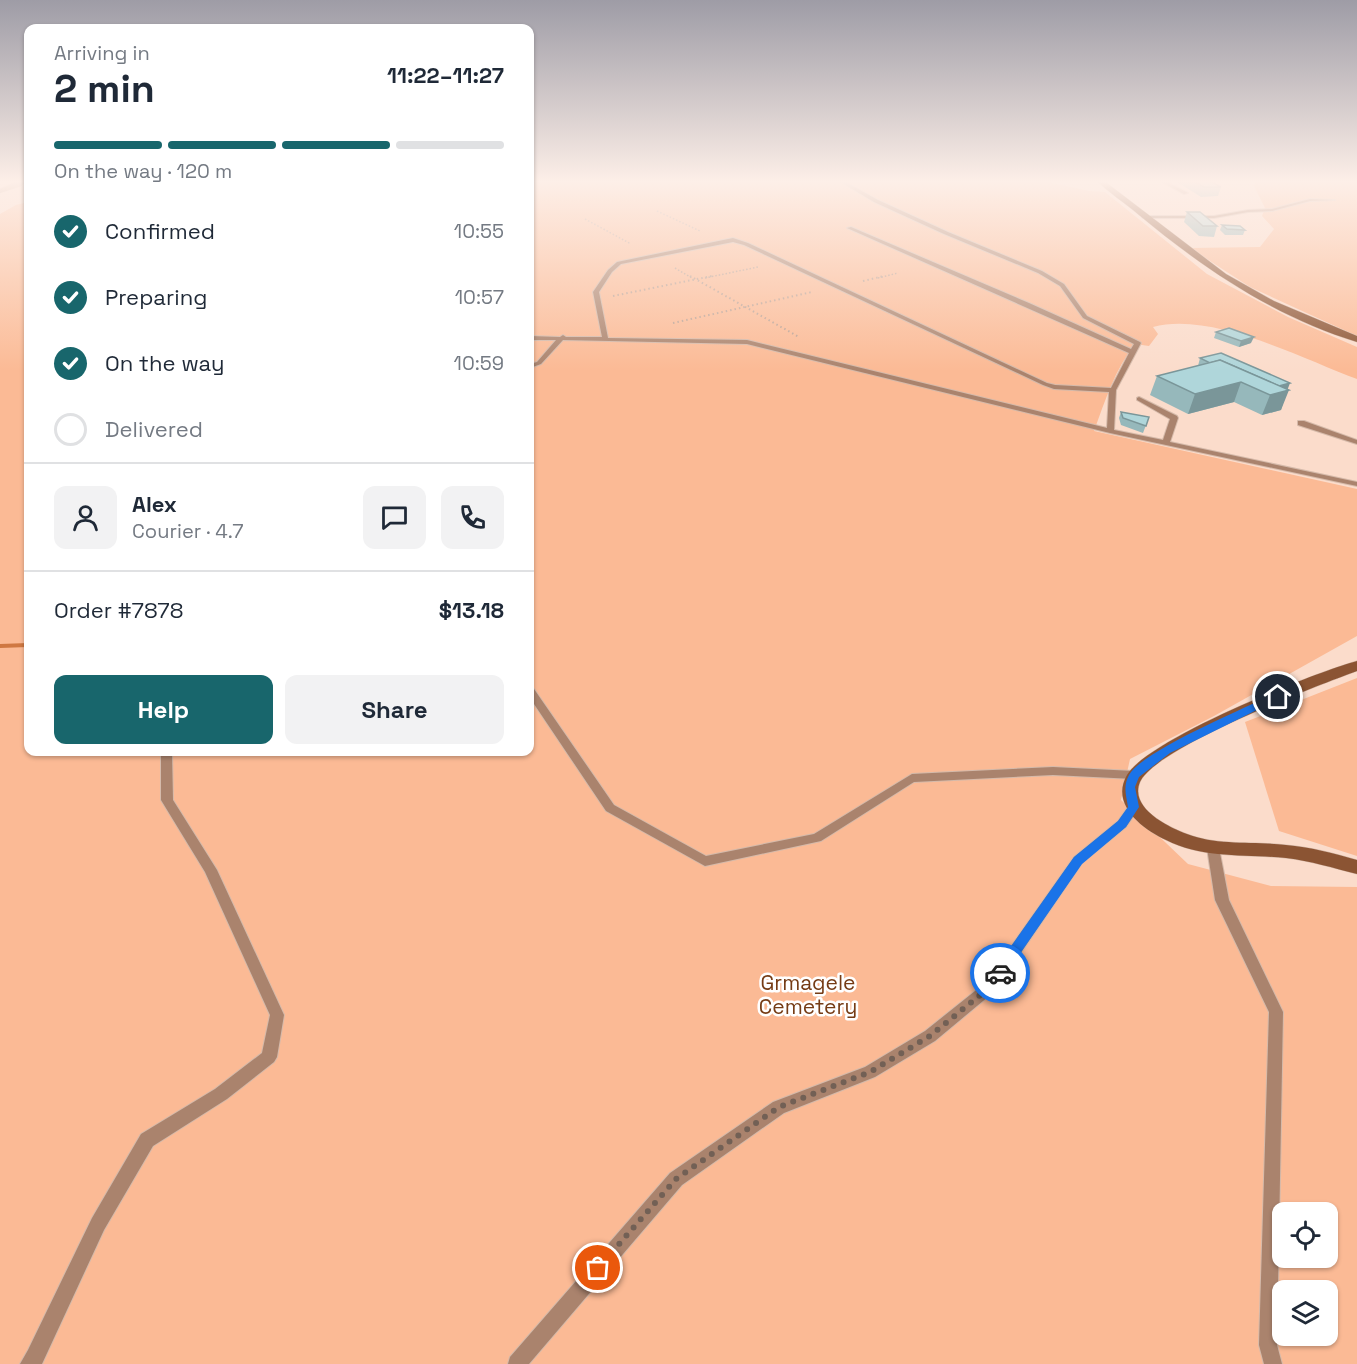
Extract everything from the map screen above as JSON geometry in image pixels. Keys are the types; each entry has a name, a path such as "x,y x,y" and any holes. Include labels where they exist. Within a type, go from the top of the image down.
{"street":[{"path":"1177,244 1254,294 1357,339"},
{"path":"1355,668 1298,688 1166,750 1134,775 1130,787 1134,807 1158,830 1184,841 1214,848 1300,853 1357,867"}],"lane":[{"path":"605,338 596,292 610,271 619,263 715,244"},
{"path":"745,244 1045,384 1054,387 1113,390"},
{"path":"884,244 1048,312 1132,352"},
{"path":"972,244 1041,272 1062,285 1085,317 1138,343 1113,390 1110,431"},
{"path":"534,365 540,363 563,337"},
{"path":"534,338 747,342 1110,431 1357,484"},
{"path":"1139,399 1174,417 1166,444"},
{"path":"1301,423 1357,442"},
{"path":"534,697 610,808 705,861 817,838 912,778 1053,771 1134,775"},
{"path":"29,1364 35,1357 98,1224 147,1140 221,1094 269,1057 277,1015 211,870 167,800 166,756"},
{"path":"517,1364 676,1179 779,1107 870,1072 930,1036 990,987 1078,861 1122,824 1134,807"},
{"path":"1214,848 1222,900 1276,1012 1268,1345 1273,1364"}],"path":[{"path":"630,244 806,341"},
{"path":"597,299 786,262"},
{"path":"663,325 898,273"}],"green space":[{"name":"Grmagele Cemetery","path":"0,244 24,244 24,756 534,756 534,244 1169,244 1207,274 1288,317 1357,347 1357,379 1283,349 1228,331 1201,325 1176,324 1153,327 1158,334 1149,346 1135,344 1122,364 1094,431 1357,489 1357,636 1214,716 1130,759 1121,800 1188,864 1271,886 1357,887 1357,1364 0,1364"},
{"path":"1263,244 1357,244 1357,336 1250,287 1190,248 1260,247"},
{"path":"1357,678 1357,856 1279,831 1245,722"}],"building":[{"path":"1229,328 1254,337 1241,341 1216,332"},
{"path":"1221,353 1290,383 1279,386 1220,360 1210,363 1200,358"},
{"path":"1220,360 1289,390 1270,395 1241,382 1195,394 1157,376"},
{"path":"1121,412 1149,417 1146,426 1123,418"}],"waterway":[{"path":"0,646 24,645"}],"way so far":[{"path":"598,1268 676,1179 779,1107 870,1072 930,1036 990,987 1000,973"}],"route":[{"path":"1000,973 1078,861 1122,824 1134,807 1130,787 1134,775 1166,750 1278,697"}]}
